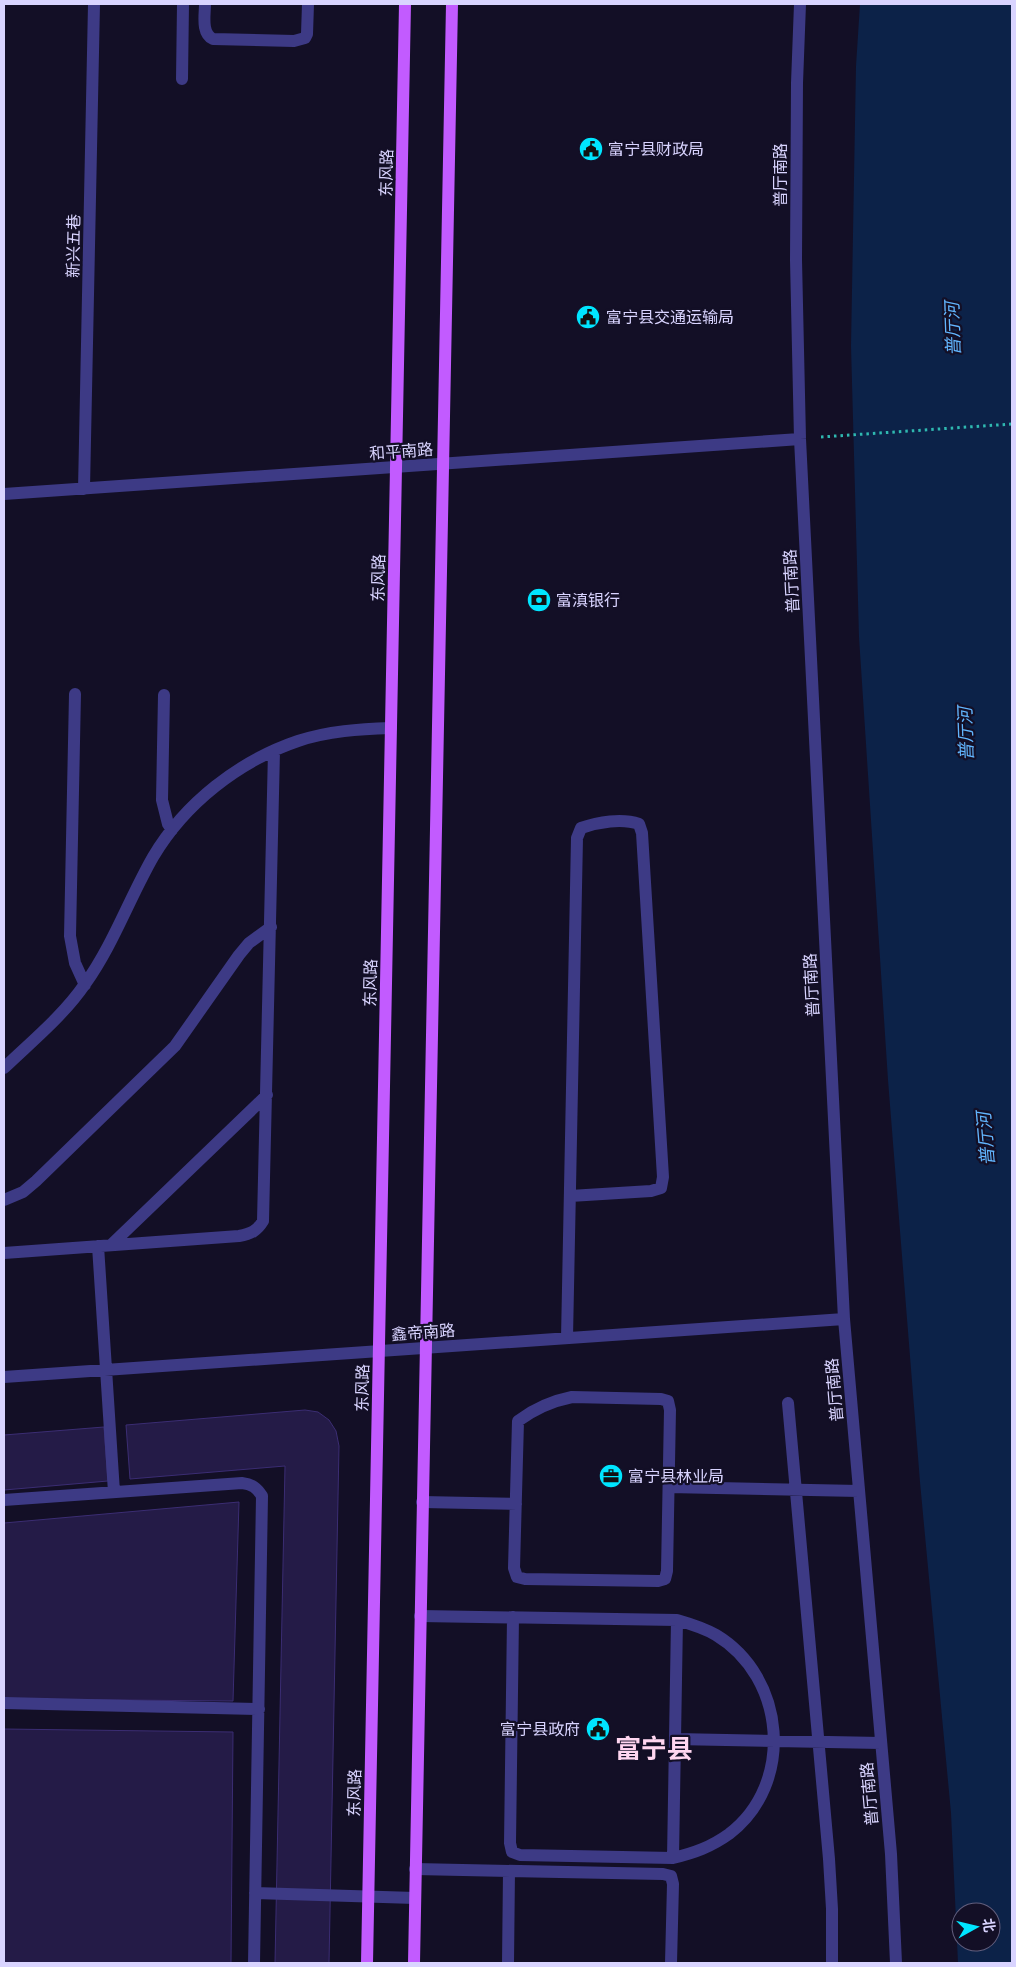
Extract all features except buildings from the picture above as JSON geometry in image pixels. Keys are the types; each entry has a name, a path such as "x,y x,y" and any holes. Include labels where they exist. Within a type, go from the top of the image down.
{"main road":[{"name":"东风路","path":"367,1963 405,4"},
{"path":"414,1963 452,4"}],"street":[{"name":"新兴五巷","path":"84,489 94,4"},
{"path":"182,79 183,4"},
{"path":"205,4 205,31 213,39 294,41 305,38 307,34 308,4"},
{"name":"普厅南路","path":"800,4 797,83 796,260 800,439 844,1319 891,1854 896,1963"},
{"name":"和平南路","path":"4,494 800,439"},
{"path":"75,694 70,936 75,963 84,985"},
{"path":"164,696 162,800 166,817 172,830"},
{"path":"4,1068 62,1012 84,985 103,955 154,856 172,830 193,806 216,786 242,768 298,741 360,729 391,728"},
{"path":"4,1253 239,1236 258,1230 263,1221 265,1210 274,751"},
{"path":"567,1338 577,838 581,828 592,824 631,821 639,824 642,833 663,1177 661,1188 651,1191 570,1196"},
{"path":"4,1200 22,1192 36,1181 163,1058 185,1032 239,955 249,943 270,927"},
{"path":"114,1492 106,1370 104,1246 267,1095"},
{"name":"鑫帝南路","path":"4,1378 844,1319"},
{"path":"572,1397 661,1398 668,1401 670,1410 669,1487 667,1571 665,1579 658,1581 525,1579 517,1577 514,1568 518,1421 551,1402 572,1397"},
{"path":"788,1403 829,1869 832,1963"},
{"path":"4,1500 242,1483 250,1484 262,1496 254,1963"},
{"path":"669,1487 859,1491"},
{"path":"422,1502 516,1504"},
{"path":"420,1616 514,1617 677,1620 697,1626 716,1635 733,1647 748,1662 760,1680 768,1699 773,1720 775,1741 773,1762 767,1782 758,1801 745,1818 730,1833 713,1844 694,1853 673,1858 520,1854 512,1852 510,1842 514,1617"},
{"path":"673,1858 677,1620"},
{"path":"4,1703 259,1709"},
{"path":"675,1739 881,1743"},
{"path":"416,1869 663,1874 671,1876 673,1884 671,1963"},
{"path":"508,1963 509,1870"},
{"path":"255,1893 415,1898"}],"path":[{"path":"800,439 1012,424"}],"water":[{"name":"普厅河","path":"860,4 1012,4 1012,1963 958,1963 957,1952 1001,1952 1001,1902 955,1902 951,1813 920,1482 888,1080 859,637 851,346 856,66"}],"place":[{"name":"富宁县财政局","path":"591,149"},
{"name":"富宁县交通运输局","path":"588,317"},
{"name":"富滇银行","path":"539,600"},
{"name":"富宁县林业局","path":"611,1476"},
{"name":"富宁县政府","path":"598,1729"}],"district":[{"name":"富宁县","path":"654,1749"}]}
